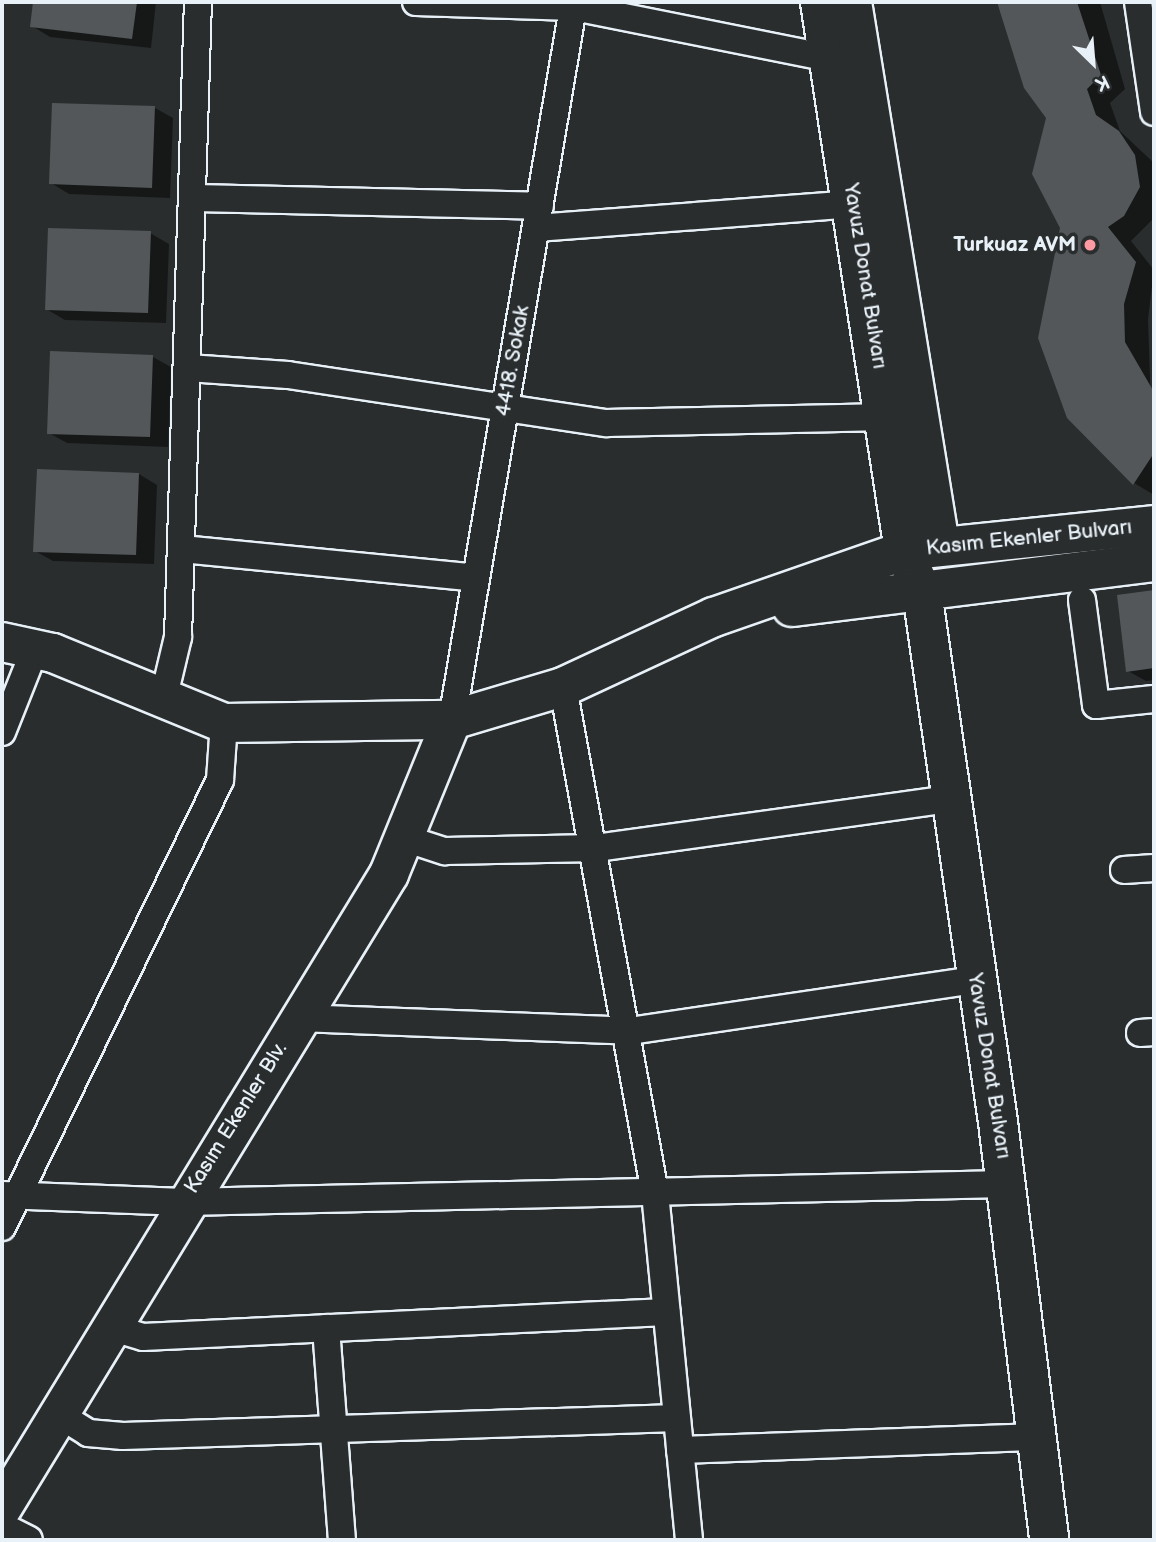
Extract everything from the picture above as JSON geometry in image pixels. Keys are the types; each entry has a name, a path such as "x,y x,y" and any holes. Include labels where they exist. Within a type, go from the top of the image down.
{"street":[{"path":"163,700 178,637 195,198 198,2"},
{"path":"416,2 574,4 829,58"},
{"name":"Yavuz Donat Bulvarı","path":"821,2 887,417 922,548"},
{"name":"Yavuz Donat Bulvarı","path":"852,2 922,548"},
{"path":"1138,2 1154,112"},
{"name":"4418. Sokak","path":"452,720 574,4"},
{"path":"195,198 538,217 854,204"},
{"path":"188,368 288,375 607,422 887,417"},
{"name":"Kasım Ekenler Bulvarı","path":"713,617 922,548 1154,525"},
{"path":"922,548 922,592"},
{"path":"182,549 476,578"},
{"name":"Kasım Ekenler Bulvarı","path":"713,617 1154,562"},
{"name":"Yavuz Donat Bulvarı","path":"922,592 947,800 1006,1184 1039,1437 1049,1540"},
{"path":"1082,600 1096,705 1154,699"},
{"path":"2,732 18,645 224,723 452,720 563,687 713,617"},
{"path":"563,687 597,848 630,1031 655,1193 689,1540"},
{"name":"Kasım Ekenler Blv.","path":"2,1508 184,1202 407,839 452,720"},
{"path":"2,1227 10,1195 220,780 224,723"},
{"path":"407,839 445,851 597,848 947,800"},
{"path":"1124,870 1154,868"},
{"path":"299,1018 630,1031 976,980"},
{"path":"10,1195 184,1202 1006,1184"},
{"path":"110,1327 143,1337 666,1311"},
{"path":"326,1328 342,1540"},
{"path":"58,1414 88,1433 123,1436 677,1418"},
{"path":"680,1450 1039,1437"},
{"path":"2,1526 29,1540"}],"building":[{"path":"33,2 137,2 132,39 30,27"},
{"name":"Turkuaz AVM","path":"997,2 1077,2 1101,75 1087,89 1096,115 1119,131 1135,155 1140,187 1124,216 1108,227 1136,262 1124,304 1125,342 1154,392 1154,453 1133,485 1067,418 1038,338 1060,228 1032,174 1046,118 1024,88"},
{"path":"52,103 155,106 152,188 49,184"},
{"path":"48,228 151,231 148,313 45,310"},
{"path":"50,351 153,355 150,437 47,434"},
{"path":"37,469 139,473 136,555 33,552"},
{"path":"1154,590 1154,668 1126,672 1117,595"}],"place":[{"name":"Turkuaz AVM","path":"1090,245"}]}
